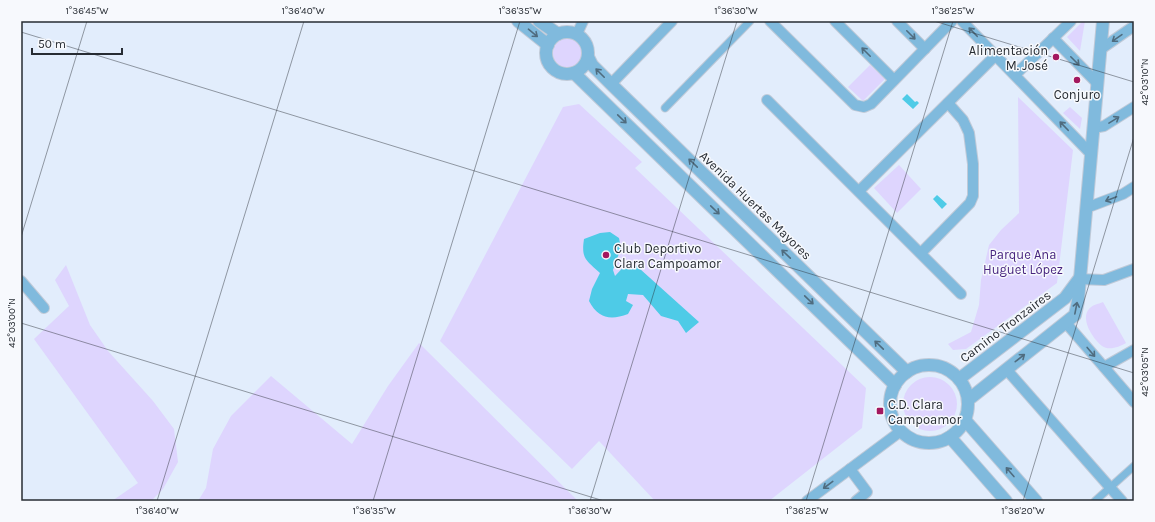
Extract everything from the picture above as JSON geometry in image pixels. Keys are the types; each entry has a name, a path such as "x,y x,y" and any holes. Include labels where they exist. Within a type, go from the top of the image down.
{"street":[{"path":"518,21 548,45"},
{"path":"539,21 558,34"},
{"path":"583,21 577,34 564,32 554,37 548,45 546,52 550,65 561,73 574,73 583,67 588,57"},
{"path":"611,84 672,21"},
{"path":"665,108 750,21"},
{"path":"770,21 854,104 864,107 871,104 952,21"},
{"path":"835,21 894,80"},
{"path":"897,21 925,49"},
{"path":"962,21 1091,154"},
{"path":"1015,75 1071,21"},
{"path":"968,400 1075,315 1103,21"},
{"path":"1100,49 1134,26"},
{"name":"Avenida Huertas Mayores","path":"577,34 586,44 588,57 592,65 907,372"},
{"path":"1053,38 1098,83"},
{"path":"860,191 996,55"},
{"path":"574,73 895,385"},
{"path":"767,100 860,191 961,294"},
{"path":"921,253 970,203 973,196 973,164 969,132 963,120 948,103"},
{"path":"1093,128 1104,126 1134,107"},
{"path":"1086,208 1124,194 1134,187"},
{"path":"1079,279 1104,280 1134,269"},
{"name":"Camino Tronzaires","path":"959,379 1066,298 1079,279"},
{"path":"21,281 44,308"},
{"path":"1066,322 1134,402"},
{"path":"1104,367 1134,350"},
{"path":"928,365 940,367 959,379 965,389 968,400 968,410 965,420 959,430 950,438 937,442 924,443 912,439 901,431 894,421 890,409 891,396 895,385 907,372 917,367 928,365"},
{"path":"1006,369 1122,501"},
{"path":"965,420 1036,501"},
{"path":"807,501 901,431"},
{"path":"950,438 1006,501"},
{"path":"1095,501 1134,466"},
{"path":"850,469 868,492 856,501"}],"green space":[{"path":"1083,21 1085,21 1080,51 1067,37"},
{"path":"568,38 574,39 582,47 582,59 574,67 568,68 562,67 554,59 553,53 554,47 562,39"},
{"path":"870,65 885,79 863,101 848,87"},
{"name":"Parque Ana Huguet López","path":"1018,97 1073,150 1057,283 966,349 953,350 948,344 971,332 979,305 981,280 989,245 1001,230 1019,213"},
{"name":"Club Deportivo Clara Campoamor","path":"579,104 642,162 635,168 866,388 862,428 769,501 655,501 599,441 572,469 440,341 563,107"},
{"path":"1070,107 1082,118 1080,129 1063,113"},
{"path":"899,165 921,189 897,213 874,188"},
{"path":"66,265 90,325 108,351 153,401 174,429 178,462 163,489 151,501 112,501 138,483 34,339 69,306 55,280"},
{"path":"1103,302 1126,343 1117,347 1108,348 1098,343 1087,323 1086,318 1089,309"},
{"path":"419,343 578,501 198,501 206,488 213,449 231,416 271,376 352,444 388,386"},
{"path":"925,377 935,377 945,381 953,389 957,399 957,409 953,419 945,427 935,431 925,431 915,427 907,419 903,409 903,399 907,389 915,381"}],"water":[{"path":"907,94 915,102 917,101 919,103 913,109 902,99"},
{"path":"937,195 947,204 942,209 933,199"},
{"path":"610,232 619,238 621,248 613,270 615,276 630,260 699,322 686,333 678,321 661,316 643,295 628,294 626,301 633,305 628,314 610,317 596,311 589,301 592,289 600,273 591,265 584,255 584,239 600,233"}],"place":[{"name":"Alimentación M. José","path":"1056,57"},
{"name":"Conjuro","path":"1077,80"},
{"name":"Club Deportivo Clara Campoamor","path":"606,255"},
{"name":"C.D. Clara Campoamor","path":"880,411"}]}
